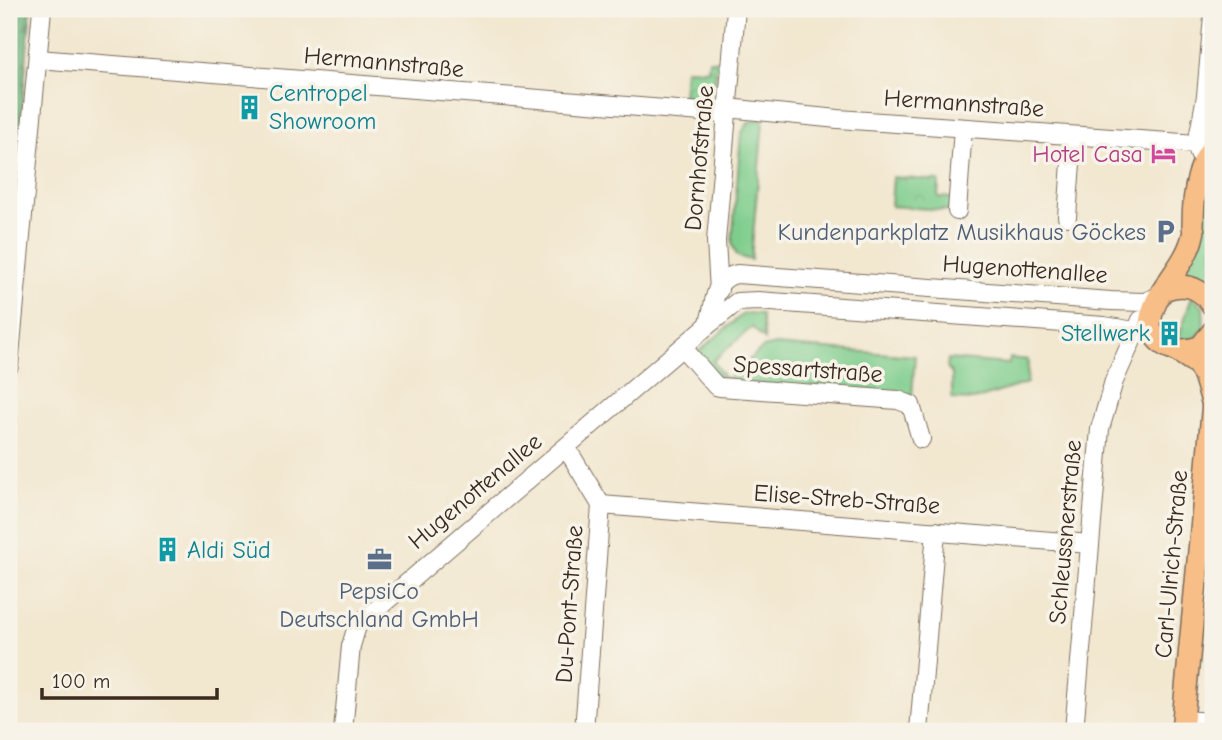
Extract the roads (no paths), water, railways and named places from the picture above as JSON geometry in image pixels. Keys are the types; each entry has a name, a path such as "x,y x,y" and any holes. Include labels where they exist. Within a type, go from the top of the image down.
{"main road":[{"name":"Schleussnerstraße","path":"1149,318 1187,254 1194,233 1198,178 1204,152"},
{"name":"Hugenottenallee","path":"1149,318 1188,285 1205,295 1213,306"},
{"path":"1149,318 1167,348 1197,364 1204,375 1213,403"},
{"path":"1177,351 1209,340"},
{"name":"Carl-Ulrich-Straße","path":"1182,726 1213,403"}],"street":[{"path":"9,366 42,9"},
{"name":"Dornhofstraße","path":"717,286 716,241 736,9"},
{"name":"Schleussnerstraße","path":"1204,152 1200,122 1206,96 1213,16"},
{"name":"Hermannstraße","path":"37,59 1073,136 1204,152"},
{"path":"957,211 963,128"},
{"path":"1067,217 1073,136"},
{"name":"Hugenottenallee","path":"717,286 729,276 743,274 1139,303 1149,318"},
{"path":"717,286 722,296 733,304"},
{"path":"708,325 717,286"},
{"name":"Hugenottenallee","path":"343,731 351,646 357,626 733,304 758,301 1149,318"},
{"name":"Schleussnerstraße","path":"1074,731 1100,429 1114,381 1149,318"},
{"name":"Spessartstraße","path":"682,348 716,386 720,387 898,400 911,405 922,439"},
{"name":"Du-Pont-Straße","path":"564,449 572,457 601,505 584,731"},
{"name":"Elise-Streb-Straße","path":"601,505 1090,544"},
{"path":"919,731 936,531"},
{"path":"1182,726 1213,722"}],"place":[{"name":"Centropel Showroom","path":"249,107"},
{"name":"Hotel Casa","path":"1163,154"},
{"name":"Kundenparkplatz Musikhaus Göckes","path":"1166,232"},
{"name":"Stellwerk","path":"1170,333"},
{"name":"Aldi Süd","path":"167,550"},
{"name":"PepsiCo Deutschland GmbH","path":"379,560"}]}
